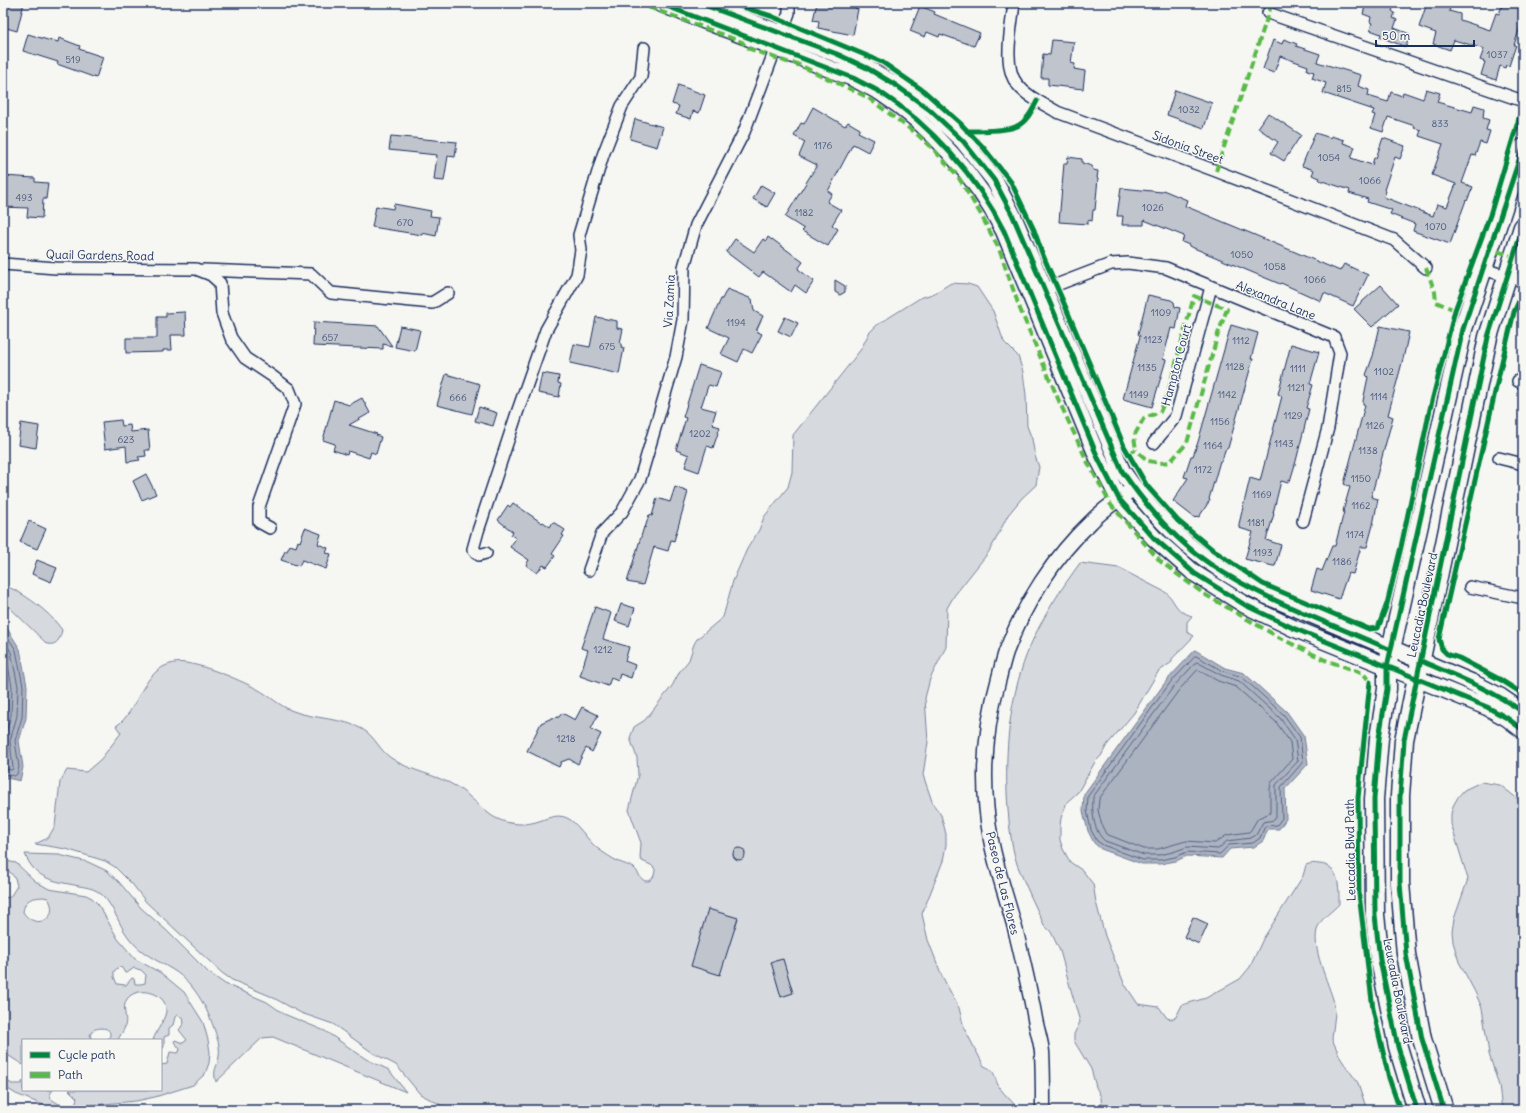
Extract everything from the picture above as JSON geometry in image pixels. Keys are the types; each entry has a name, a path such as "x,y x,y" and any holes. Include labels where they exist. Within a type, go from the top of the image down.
{"main road":[{"path":"659,3 778,41 837,54 867,68 897,86 930,110 963,141 994,180 1015,220 1038,292 1098,458 1119,499 1154,538 1200,577 1245,605 1294,628 1387,667 1419,670 1489,691 1501,697 1523,712"},
{"path":"699,3 778,41"},
{"name":"Leucadia Boulevard","path":"1417,1110 1398,1047 1380,960 1375,915 1374,799 1379,738 1387,689 1387,667 1463,329 1523,148"},
{"name":"Leucadia Boulevard","path":"1444,1110 1422,1038 1406,954 1401,904 1400,796 1404,740 1488,337 1515,279 1523,227"},
{"path":"1038,292 1122,472 1163,523 1189,547 1209,563 1244,585 1392,650 1419,670 1507,718 1523,730"}],"street":[{"name":"Via Zamia","path":"589,570 602,533 622,512 640,479 676,357 683,320 684,267 696,225 744,132 789,13 789,3"},
{"name":"Sidonia Street","path":"1014,3 1009,47 1010,70 1016,84 1037,101 1057,112 1216,171 1394,240 1426,268"},
{"path":"1268,13 1523,101"},
{"path":"486,553 479,555 473,549 480,524 514,420 546,330 577,275 581,250 579,235 603,155 622,106 641,77 644,48"},
{"name":"Alexandra Lane","path":"1038,292 1111,264 1128,263 1166,268 1334,338 1340,353 1328,428 1303,521"},
{"name":"Quail Gardens Road","path":"3,264 56,268 196,269 311,274 331,293 432,303 448,293"},
{"name":"Quail Gardens Road","path":"196,269 211,275 220,283 222,313 231,338 245,358 289,389 295,404 259,507 259,522 270,528"},
{"path":"1483,269 1515,279"},
{"name":"Hampton Court","path":"1154,443 1176,416 1211,287"},
{"path":"1499,458 1523,464"},
{"name":"Paseo de Las Flores","path":"1043,1110 1042,1052 1031,994 1016,931 995,861 985,800 985,767 989,726 994,695 1006,653 1035,593 1073,540 1091,521 1134,488"},
{"path":"1470,586 1523,598"}],"shaded area":[{"path":"951,283 968,284 977,287 993,311 1004,342 1018,356 1023,372 1026,395 1027,426 1039,467 1036,485 1022,498 1008,515 988,553 954,596 947,608 946,647 930,679 925,698 928,742 923,775 933,804 941,815 946,834 946,845 943,861 922,914 928,940 942,976 959,1008 964,1028 984,1066 991,1070 1004,1094 1018,1110 454,1110 420,1094 396,1065 373,1053 333,1024 301,1013 270,996 232,980 222,973 146,902 133,885 115,867 105,861 66,849 35,844 48,838 55,826 60,782 67,770 86,772 101,759 121,733 116,726 130,712 147,682 163,667 174,663 182,663 204,667 249,685 261,691 283,706 301,714 355,725 370,735 391,758 407,767 441,779 457,787 497,819 513,824 525,824 555,816 567,818 574,823 597,848 619,862 634,868 643,880 651,880 655,869 651,865 642,861 640,858 641,843 629,810 638,775 637,758 630,738 634,727 645,720 672,686 680,671 689,660 697,639 723,617 733,581 747,549 759,530 764,517 788,487 792,472 793,435 861,349 869,333 877,325 920,298 935,293"},
{"path":"1080,563 1119,568 1165,592 1180,610 1192,616 1187,622 1187,632 1194,636 1172,659 1172,662 1158,672 1134,713 1107,745 1101,756 1095,762 1078,792 1067,802 1061,818 1060,840 1063,849 1070,862 1083,871 1093,884 1105,936 1124,983 1138,1004 1159,1007 1167,1018 1171,1019 1176,1017 1182,1005 1206,998 1240,979 1250,967 1263,939 1303,876 1306,865 1314,863 1326,865 1331,868 1337,878 1339,904 1320,923 1316,935 1316,944 1321,965 1334,1003 1335,1013 1332,1039 1341,1059 1358,1083 1367,1110 1102,1110 1101,1097 1096,1087 1091,1069 1074,1041 1074,1034 1080,1022 1060,951 1051,932 1044,925 1017,864 1011,838 1007,792 1008,736 1014,699 1023,663 1035,635 1047,613"},
{"path":"3,585 19,592 36,603 51,616 62,630 56,643 47,644 3,601"},
{"path":"1481,782 1500,785 1523,803 1523,1110 1502,1110 1499,1086 1489,1054 1482,1008 1459,962 1453,942 1452,931 1454,919 1468,879 1451,824 1451,814 1453,806 1464,790"},
{"path":"25,854 59,855 88,862 107,871 119,882 141,908 166,930 208,972 225,984 267,1002 284,1014 325,1031 366,1059 389,1070 406,1092 273,1037 262,1038 216,1082 215,1071 219,1052 218,1040 206,1009 189,983 173,970 134,944 125,932 107,900 97,891 91,888 62,883 47,878 34,869 29,863"},
{"path":"3,856 6,861 16,863 35,881 49,889 86,895 92,898 98,904 118,939 135,959 161,973 184,992 203,1022 210,1052 209,1063 205,1074 193,1085 155,1097 136,1101 61,1108 48,1107 16,1094 3,1086 3,1079 12,1084 21,1084 22,1082 22,1091 52,1091 50,1094 51,1099 64,1106 73,1105 76,1102 77,1098 70,1091 162,1091 162,1065 167,1064 170,1052 179,1052 180,1049 174,1042 175,1040 183,1043 187,1040 179,1030 184,1023 183,1018 177,1015 173,1025 169,1028 169,1035 164,1037 164,1047 162,1049 162,1039 154,1039 165,1016 166,1009 164,1003 156,994 143,992 131,995 125,1002 126,1023 119,1039 108,1039 110,1036 109,1031 104,1028 100,1028 93,1030 90,1035 92,1039 22,1039 22,1064 3,1052 3,898 10,897 17,886 15,878 3,864","holes":["43,897 48,898 51,905 51,912 49,917 45,920 34,921 28,918 23,912 25,904 29,900","119,967 122,968 125,973 134,968 141,970 146,975 145,983 135,984 134,979 132,978 126,985 117,984 114,977 114,971"]}],"water":[{"path":"3,622 20,649 27,686 26,718 19,741 23,767 20,781 3,777"},
{"path":"1195,650 1225,668 1244,673 1287,712 1304,736 1308,764 1285,789 1286,819 1279,829 1268,829 1263,841 1254,847 1230,849 1222,858 1187,856 1176,861 1160,864 1142,864 1101,849 1094,843 1088,831 1083,811 1084,794 1167,680"}],"building":[{"path":"3,3 24,3 17,31 3,27"},
{"path":"817,3 854,3 853,7 858,9 853,35 818,28 819,21 813,20"},
{"path":"1366,3 1387,3 1394,6 1392,11 1395,13 1393,18 1397,20 1394,28 1410,34 1406,47 1380,37 1381,34 1370,30 1372,23 1370,22 1371,17 1363,14"},
{"path":"1427,3 1452,3 1449,11 1460,14 1460,20 1490,30 1496,13 1499,14 1503,3 1523,3 1523,18 1509,66 1506,65 1505,68 1500,66 1496,80 1481,75 1485,62 1480,60 1484,49 1454,40 1450,50 1433,44 1436,33 1419,27"},
{"path":"920,6 935,12 934,14 980,33 974,46 940,34 939,37 927,32 925,37 910,31"},
{"path":"28,34 58,42 59,38 80,46 79,49 103,57 96,78 57,64 58,62 23,51"},
{"path":"1284,39 1297,44 1296,46 1320,54 1317,62 1361,75 1358,86 1369,90 1368,96 1388,102 1391,92 1402,96 1403,92 1423,99 1426,89 1440,93 1437,102 1472,112 1474,105 1484,108 1483,118 1489,120 1486,130 1490,131 1486,144 1480,142 1475,156 1472,155 1462,183 1473,187 1467,201 1466,200 1450,244 1413,231 1415,224 1390,214 1392,210 1367,202 1368,199 1349,193 1350,190 1319,180 1320,178 1312,175 1314,170 1302,166 1315,133 1344,140 1343,143 1355,147 1351,158 1372,165 1383,138 1405,146 1400,159 1395,157 1384,190 1386,191 1384,197 1433,216 1437,204 1447,207 1456,184 1432,175 1443,144 1419,136 1421,130 1414,128 1415,126 1388,117 1383,132 1371,128 1375,115 1372,114 1374,110 1323,93 1326,83 1312,78 1314,72 1307,70 1308,66 1280,56 1274,73 1263,69 1273,40 1282,44"},
{"path":"1052,40 1074,42 1071,63 1075,64 1074,69 1085,71 1083,89 1048,85 1048,78 1041,78 1043,54 1050,55"},
{"path":"678,85 705,95 699,113 693,111 691,119 676,114 679,106 672,104"},
{"path":"1175,90 1212,103 1204,128 1167,115"},
{"path":"813,107 845,126 848,122 860,129 858,132 874,140 868,152 853,144 828,191 832,194 827,202 841,210 832,225 838,229 828,246 802,231 804,229 785,217 817,165 799,156 805,142 794,136 801,123 804,124"},
{"path":"1268,113 1301,135 1284,161 1271,153 1278,142 1258,128"},
{"path":"635,119 663,127 657,147 630,139"},
{"path":"391,136 457,142 455,157 448,156 444,181 434,180 437,155 389,150"},
{"path":"1068,157 1082,159 1082,163 1092,166 1093,170 1098,171 1095,210 1093,210 1092,221 1088,220 1088,224 1059,222 1064,163 1067,163"},
{"path":"3,176 35,178 35,182 48,183 46,199 43,199 42,218 27,217 28,208 3,207"},
{"path":"761,185 775,193 767,207 753,199"},
{"path":"1121,188 1162,192 1163,190 1187,200 1185,206 1340,271 1344,264 1368,275 1353,306 1324,293 1321,301 1281,283 1280,284 1189,246 1182,242 1184,236 1144,220 1144,225 1122,225 1123,216 1117,216"},
{"path":"394,204 431,211 430,216 439,217 436,236 372,227 376,206 393,209"},
{"path":"768,237 803,262 798,269 814,281 806,293 795,285 791,292 763,272 759,277 726,252 735,239 754,252 763,239 766,241"},
{"path":"835,280 845,286 845,292 840,295 835,292"},
{"path":"1381,285 1398,304 1372,327 1354,309"},
{"path":"727,289 752,299 754,311 763,316 756,331 762,334 752,353 744,349 738,362 721,354 729,338 708,328"},
{"path":"1148,295 1171,300 1174,302 1175,307 1180,308 1176,329 1171,328 1163,359 1166,360 1152,407 1123,399 1140,336 1138,334"},
{"path":"185,312 186,335 171,335 172,350 163,350 163,352 126,353 126,338 157,338 157,317 166,317 166,313"},
{"path":"596,317 617,321 617,328 623,329 620,343 622,344 621,347 624,348 619,374 570,363 574,344 590,347"},
{"path":"785,317 798,323 791,337 778,331"},
{"path":"314,322 378,326 392,346 383,344 383,349 313,346"},
{"path":"1231,325 1258,333 1251,359 1253,359 1228,448 1225,450 1222,461 1220,461 1209,499 1210,500 1199,517 1197,516 1195,518 1173,501 1188,478 1184,477 1191,456 1193,456 1198,442"},
{"path":"400,326 420,330 415,351 395,347"},
{"path":"1380,326 1409,332 1388,415 1393,417 1371,497 1378,499 1373,525 1367,547 1361,547 1353,574 1348,573 1339,599 1311,590 1317,569 1322,571 1332,546 1335,546 1344,512 1343,511 1350,487 1344,484 1365,405 1363,404 1363,401 1368,377 1366,375 1373,356"},
{"path":"1291,344 1319,352 1310,384 1313,385 1306,408 1309,409 1296,461 1290,481 1289,480 1288,483 1281,481 1274,514 1266,540 1281,545 1275,566 1273,566 1245,559 1253,532 1239,528 1239,524 1250,478 1260,481 1282,396 1278,394"},
{"path":"699,365 721,372 716,387 708,386 701,407 716,411 712,423 714,424 713,425 720,427 713,448 707,446 699,472 685,467 689,455 676,450 686,418 683,417"},
{"path":"542,373 559,376 558,383 561,384 559,397 538,393"},
{"path":"446,374 480,384 472,414 437,405"},
{"path":"362,398 370,413 349,425 377,434 376,435 381,437 376,454 371,452 369,458 348,451 347,455 333,450 335,444 323,440 334,400 349,405"},
{"path":"479,407 497,413 493,426 475,421"},
{"path":"121,420 122,426 130,425 131,432 148,430 150,450 145,450 146,456 138,457 140,460 127,462 126,446 105,449 102,422"},
{"path":"21,423 39,426 36,448 18,445"},
{"path":"146,474 156,494 142,500 133,481"},
{"path":"675,487 688,492 674,541 671,540 668,551 654,547 643,585 627,582 644,527 645,528 649,515 652,516 657,498 670,502"},
{"path":"513,503 542,523 543,522 550,527 553,522 565,530 562,535 564,536 552,554 555,556 547,567 543,565 537,573 526,565 529,560 510,547 516,538 511,535 513,532 498,520 508,505 510,507"},
{"path":"29,521 46,529 37,549 20,542"},
{"path":"305,528 321,534 318,544 328,548 326,553 331,554 326,569 302,560 299,566 281,560 285,551 287,551 290,545 296,547 298,541 300,542"},
{"path":"37,560 57,568 51,582 32,574"},
{"path":"621,604 635,608 629,626 615,621"},
{"path":"595,607 611,613 603,639 629,647 625,661 635,665 631,678 620,674 618,681 611,678 608,686 580,676 588,650 581,648"},
{"path":"582,707 598,715 591,729 601,734 592,752 586,748 578,764 569,759 561,762 559,767 527,751 541,723 552,718 559,717 562,713 575,720"},
{"path":"741,848 744,849 744,859 737,860 734,859 733,852 734,849"},
{"path":"708,909 738,918 720,975 691,966"},
{"path":"1193,917 1208,924 1199,944 1184,937"},
{"path":"783,959 793,993 781,997 771,962"}],"marked path":[{"path":"637,3 742,42 747,48 787,62 795,63 867,97 918,135 957,175 980,213 999,249 1020,309 1059,401 1087,461 1111,505 1161,562 1204,594 1280,638 1325,660 1363,673 1370,682"},
{"path":"1216,171 1272,3"},
{"path":"1486,248 1523,259"},
{"path":"1426,268 1435,292 1436,302 1455,310"},
{"path":"1128,453 1136,450 1134,436 1144,418 1160,412 1167,396 1194,296 1227,309 1218,334 1187,443 1170,462 1160,463 1148,461 1136,450"}],"cycle path":[{"path":"659,3 853,78 880,92 899,105 935,136 980,191 1004,231 1098,458 1119,499 1154,538 1194,573 1245,605 1293,628 1487,707 1507,718 1523,730"},
{"path":"699,3 837,54 867,68 897,86 930,110 963,141 994,180 1012,214 1122,471 1162,522 1197,555 1231,577 1298,611 1391,650"},
{"path":"731,3 771,16 882,62 924,91 960,123 983,147 1011,182 1034,230 1042,253 1124,446 1147,486 1178,521 1213,550 1263,584 1369,629 1378,628 1387,604 1401,547 1430,409 1455,310 1490,215 1523,105"},
{"path":"967,131 998,130 1015,127 1022,123 1031,113 1037,101"},
{"path":"1417,1110 1398,1047 1380,960 1375,915 1374,799 1379,738 1387,689 1387,667 1463,329 1523,148"},
{"path":"1444,1110 1422,1039 1406,954 1400,883 1400,796 1404,740 1488,337 1523,227"},
{"path":"1523,292 1514,312 1439,639 1442,649 1447,654 1459,658 1501,680 1523,694"},
{"path":"1421,661 1486,690 1523,712"},
{"name":"Leucadia Blvd Path","path":"1370,682 1358,798 1359,894 1373,1009 1389,1078 1400,1110"}]}
